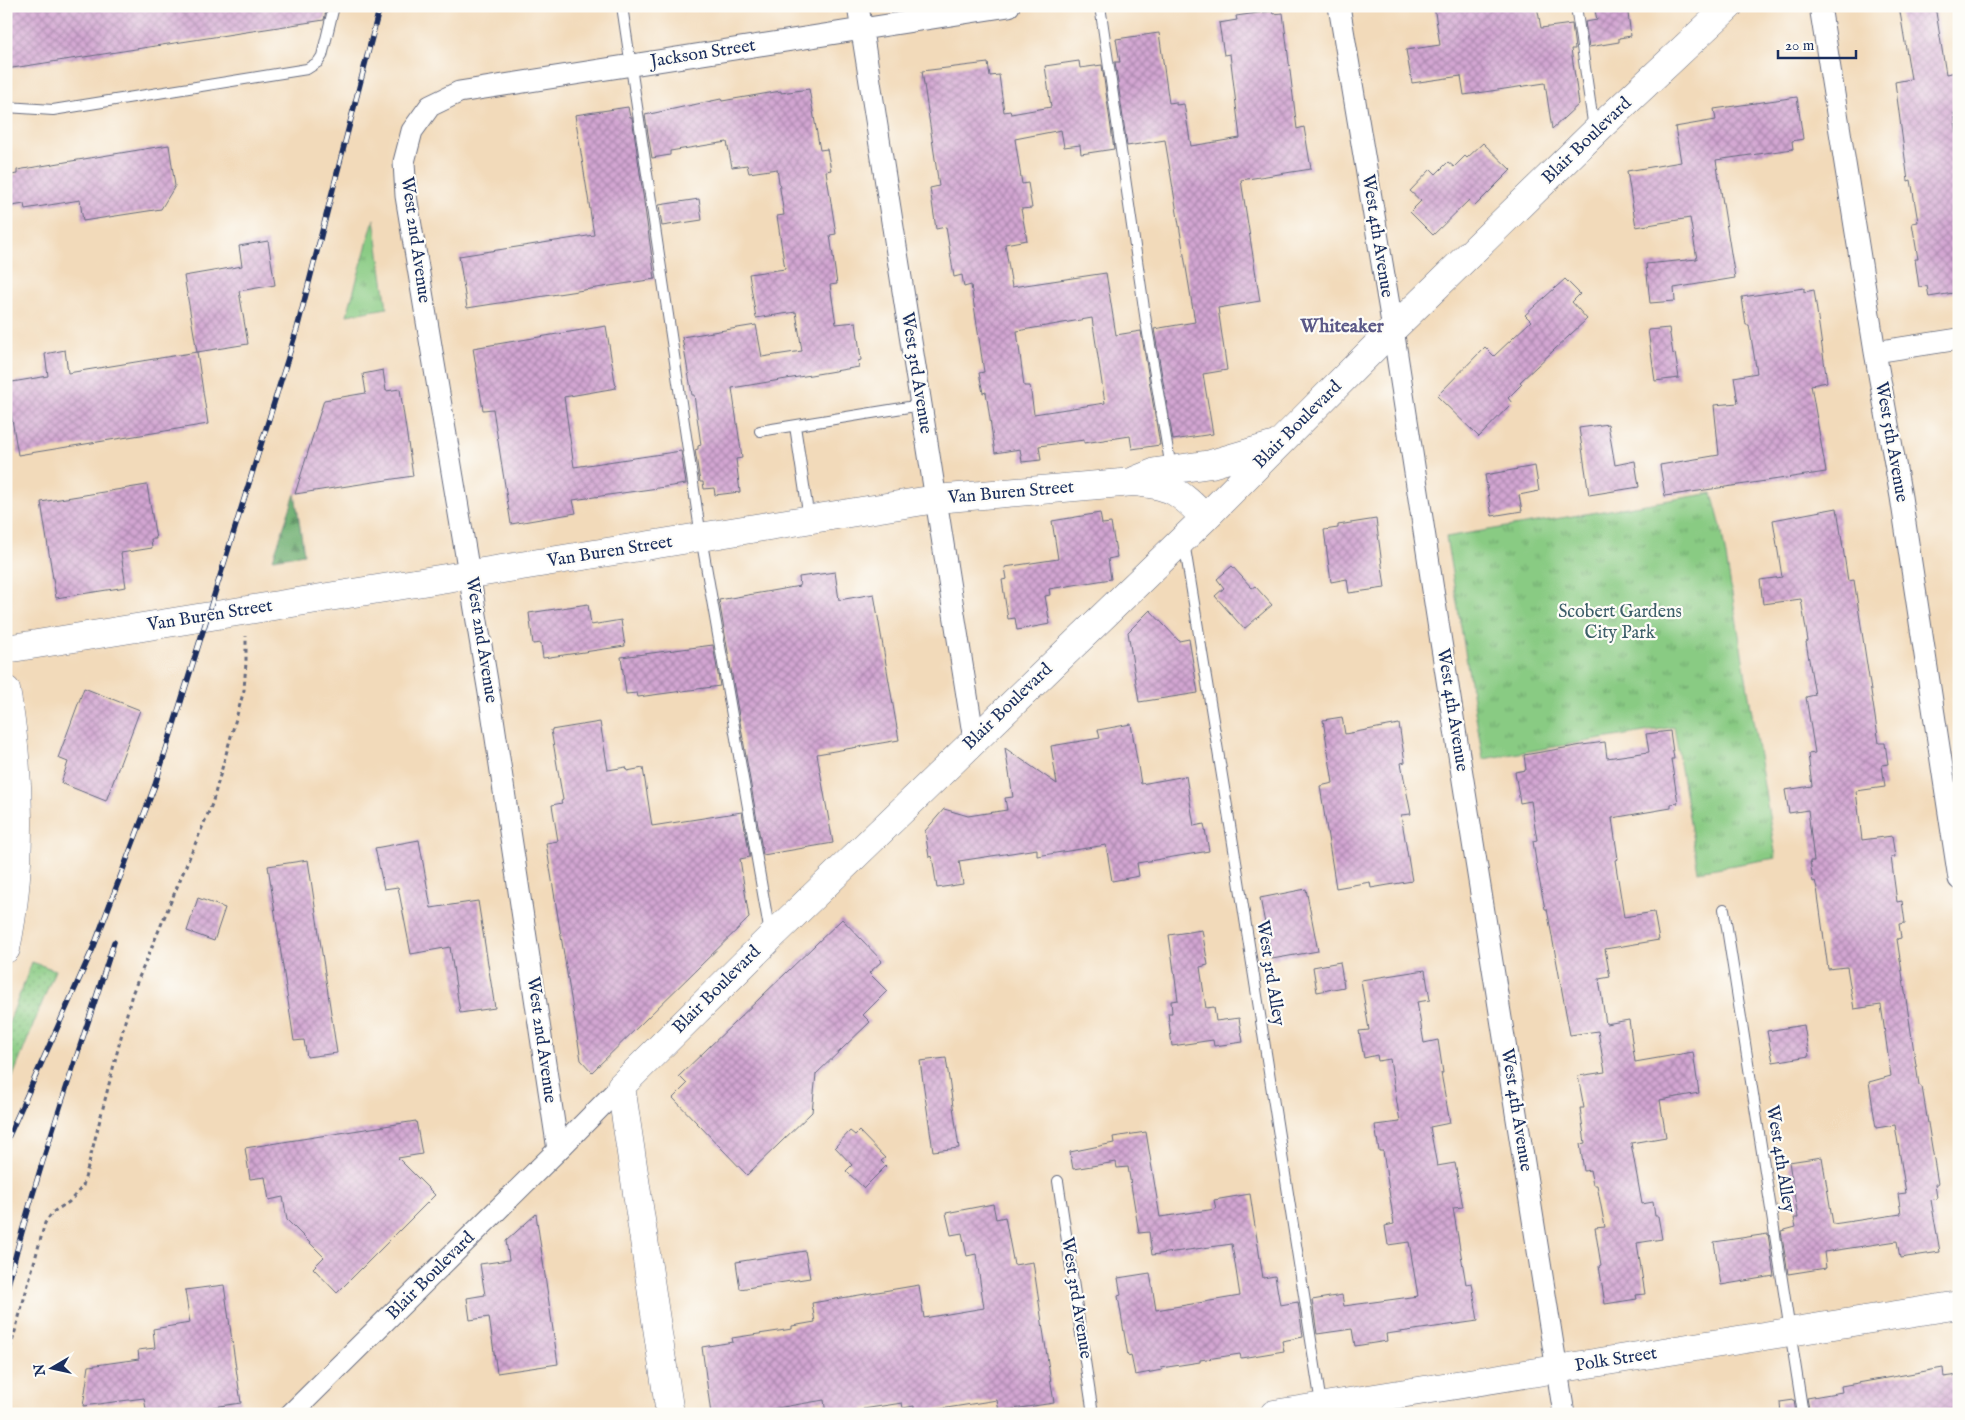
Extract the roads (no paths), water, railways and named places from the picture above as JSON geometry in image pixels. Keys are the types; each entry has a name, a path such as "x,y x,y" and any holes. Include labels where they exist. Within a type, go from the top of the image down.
{"street":[{"name":"West 3rd Avenue","path":"858,6 974,740"},
{"name":"Jackson Street","path":"412,131 430,106 459,92 1009,6"},
{"name":"West 4th Avenue","path":"1339,6 1393,329 1564,1414"},
{"name":"Blair Boulevard","path":"292,1414 771,937 1205,518 1393,329 1594,133 1729,6"},
{"name":"West 5th Avenue","path":"1820,6 1875,352 1955,825 1959,878"},
{"name":"West 2nd Avenue","path":"412,131 404,162 406,196 492,705 558,1150"},
{"path":"1875,352 1959,339"},
{"path":"1133,482 1156,472 1211,464 1280,443"},
{"name":"Van Buren Street","path":"6,649 936,499 1133,482 1154,483 1175,490 1184,496 1205,518"},
{"path":"6,690 14,753 18,838 6,949"},
{"path":"621,1086 670,1414"},
{"name":"Polk Street","path":"1274,1414 1321,1410 1557,1369 1959,1305"}],"lane":[{"path":"6,107 52,110 307,69 318,62 322,56 334,6"},
{"path":"622,6 701,537 771,937"},
{"path":"1100,6 1146,322 1171,469"},
{"path":"1576,6 1594,133"},
{"path":"760,431 921,405"},
{"path":"796,426 809,520"},
{"name":"West 3rd Alley","path":"1184,538 1321,1410"},
{"name":"West 4th Alley","path":"1724,909 1803,1414"},
{"name":"West 3rd Avenue","path":"1058,1181 1094,1414"}],"railway":[{"path":"6,1142 94,946 155,785 297,329 380,6"},
{"path":"6,1293 43,1160 114,942"}],"district":[{"name":"Whiteaker","path":"1342,327"}],"park label":[{"name":"Scobert Gardens City Park","path":"1620,622"}]}
